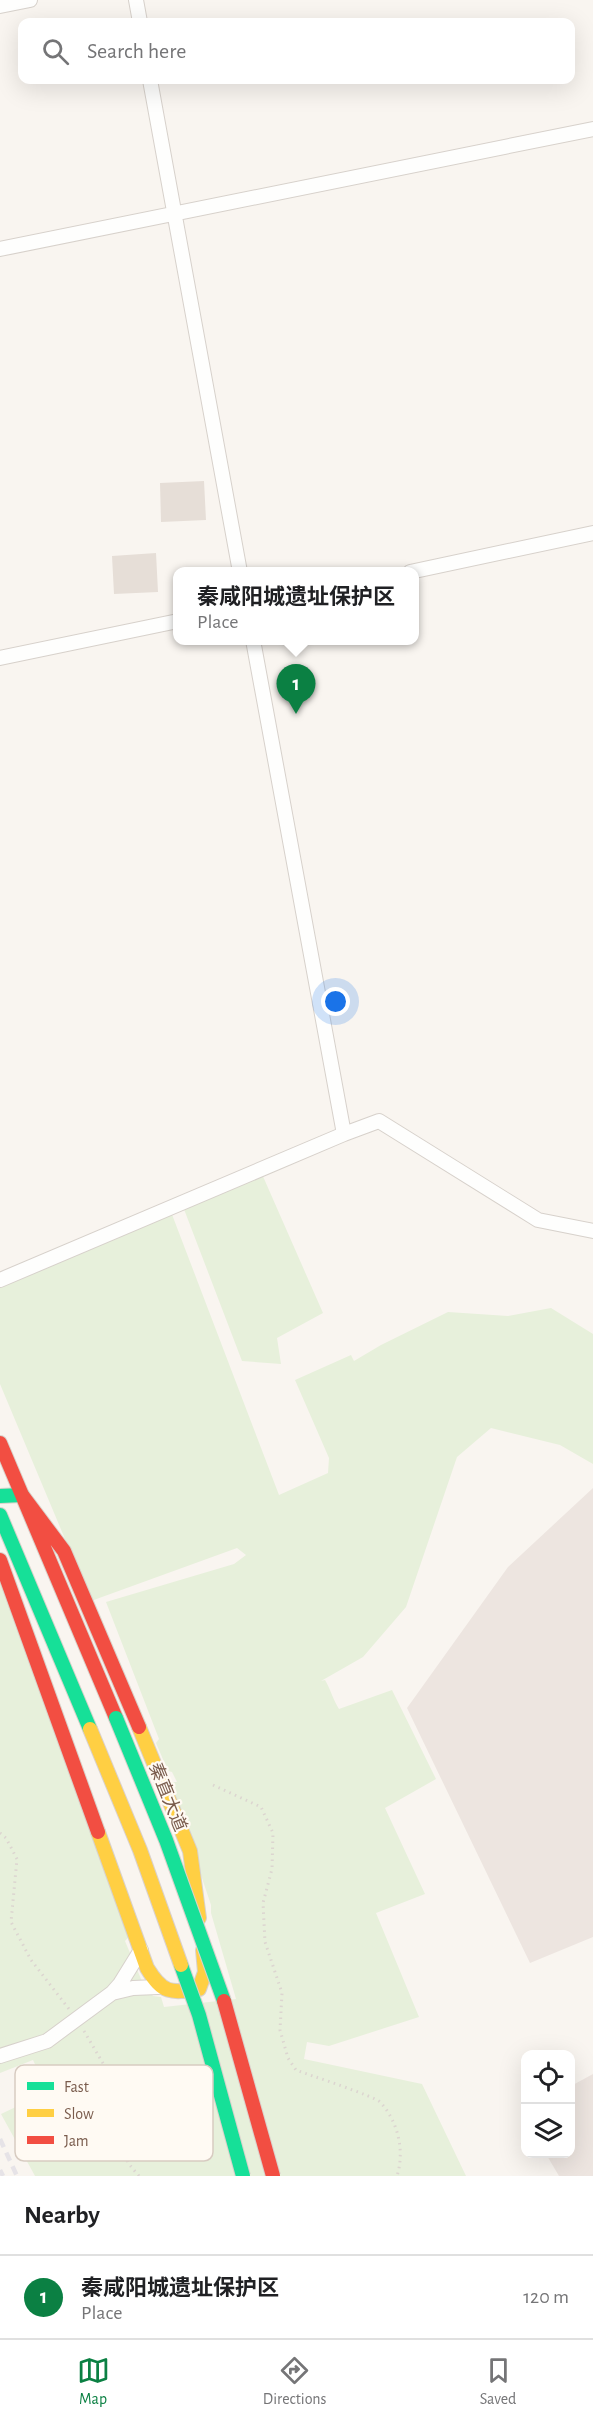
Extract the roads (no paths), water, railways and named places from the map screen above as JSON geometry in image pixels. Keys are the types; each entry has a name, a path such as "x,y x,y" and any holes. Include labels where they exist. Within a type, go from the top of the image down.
{"main road":[{"name":"秦直大道","path":"0,1443 4,1461 22,1495 166,1840 226,2006 273,2176"},
{"path":"0,1496 22,1495 64,1551 189,1851 196,1888 205,1972 199,1989 171,1992 158,1987 147,1968 0,1560"},
{"path":"0,1515 140,1850 199,2015 213,2065"},
{"path":"213,2066 243,2176"}],"street":[{"path":"0,6 30,0"},
{"path":"136,0 139,18"},
{"path":"151,84 239,567"},
{"path":"0,249 593,129"},
{"path":"419,570 593,533"},
{"path":"0,658 173,622"},
{"path":"254,645 344,1134"},
{"path":"0,1280 379,1121 538,1220 593,1231"},
{"path":"0,2056 46,2041 112,1993 141,1950"},
{"path":"112,1993 133,1988 158,1987"}],"railway":[{"path":"0,2139 17,2176"},
{"path":"0,2170 3,2176"}],"place":[{"name":"秦咸阳城遗址保护区","path":"296,714"}]}
